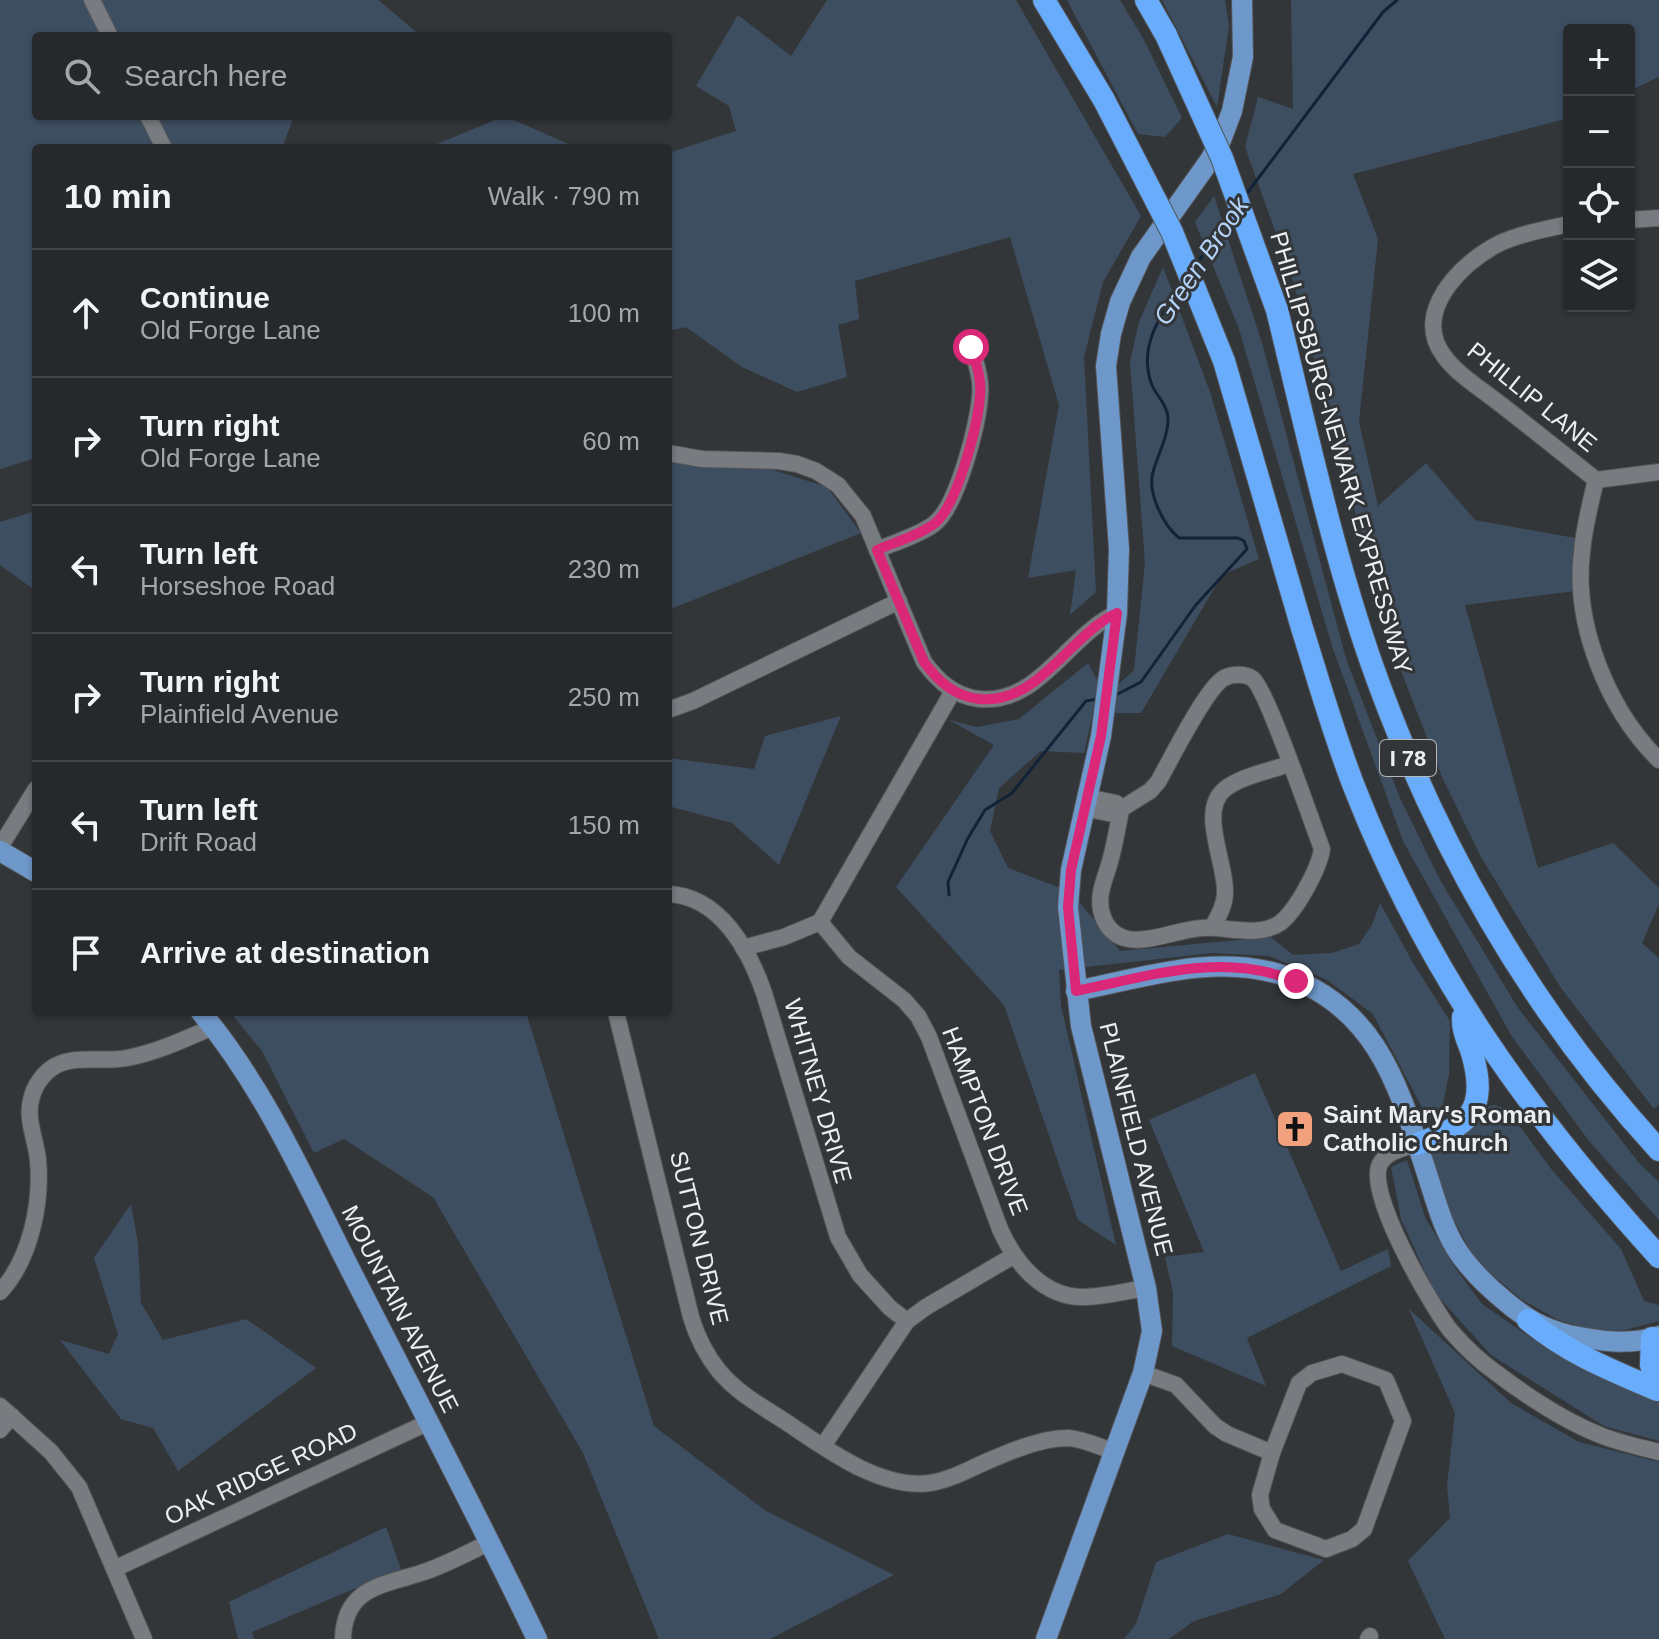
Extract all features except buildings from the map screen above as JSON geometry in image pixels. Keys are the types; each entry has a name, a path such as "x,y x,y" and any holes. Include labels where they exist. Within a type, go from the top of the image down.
{"highway":[{"name":"I 78","path":"1044,0 1104,100 1172,232 1224,361 1338,744 1392,875 1464,1008 1546,1126 1659,1257"},
{"name":"PHILLIPSBURG-NEWARK EXPRESSWAY","path":"1146,0 1200,104 1277,310 1357,618 1380,686 1428,803 1511,956 1574,1046 1659,1150"},
{"path":"1417,1144 1460,1126 1475,1103 1477,1076 1462,1028 1464,1008"},
{"path":"1528,1320 1572,1353 1658,1390"},
{"path":"1656,1337 1651,1365 1658,1390"}],"main road":[{"name":"PLAINFIELD AVENUE","path":"1046,1639 1143,1373 1152,1331 1146,1288 1091,1072 1076,991 1068,907 1071,870 1106,709 1117,613 1119,549 1106,383 1111,334 1120,302 1141,257 1221,140 1239,85 1244,43 1242,0"},
{"path":"0,849 32,869"},
{"path":"1076,991 1209,966 1235,965 1296,981 1337,1005 1376,1045 1400,1093 1444,1225 1458,1252 1474,1273 1528,1320 1547,1328 1600,1341 1656,1337"},
{"name":"MOUNTAIN AVENUE","path":"207,1019 230,1046 272,1117 537,1639"}],"street":[{"path":"92,0 108,32"},
{"path":"150,120 162,144"},
{"path":"1635,220 1659,218"},
{"name":"PHILLIP LANE","path":"1563,226 1500,243 1480,255 1446,289 1436,306 1433,331 1444,356 1596,480 1659,472"},
{"path":"877,550 933,525 953,500 976,424 981,394 978,368 971,347"},
{"path":"672,454 718,460 779,461 816,471 838,485 856,505 924,662 936,678 953,691 990,699 1021,691 1093,627 1117,613"},
{"path":"1596,480 1581,554 1586,622 1592,650 1611,693 1637,736 1659,760"},
{"path":"672,709 899,601"},
{"path":"1240,674 1249,676 1255,681 1322,849 1320,861 1287,916 1279,923 1261,930 1212,927 1124,939 1112,931 1102,916 1100,896 1121,810 1158,782 1207,698 1223,679 1240,674"},
{"path":"743,948 784,937 820,922 953,691"},
{"path":"1212,927 1223,907 1225,894 1213,821 1216,799 1229,786 1289,764"},
{"path":"0,849 32,796"},
{"path":"1085,803 1116,803 1121,810"},
{"name":"WHITNEY DRIVE","path":"672,894 704,903 729,928 743,948 764,993 838,1237 867,1284 907,1321"},
{"name":"HAMPTON DRIVE","path":"820,922 849,957 904,1000 918,1016 929,1037 1000,1229 1013,1256 1028,1274 1070,1296 1146,1288"},
{"name":"SUTTON DRIVE","path":"617,1016 691,1317 702,1346 720,1371 742,1393 847,1462 912,1484 951,1478 993,1459 1068,1438 1115,1452"},
{"path":"0,1292 18,1267 34,1219 38,1161 29,1111 39,1080 66,1062 123,1059 156,1052 207,1019"},
{"path":"1417,1144 1387,1155 1381,1162 1376,1179 1395,1234 1449,1328 1493,1371 1557,1416 1602,1436 1659,1452"},
{"path":"823,1446 907,1321 1013,1256"},
{"path":"1342,1364 1386,1380 1401,1414 1402,1429 1364,1529 1352,1539 1326,1549 1275,1530 1262,1509 1260,1495 1272,1453 1299,1383 1312,1373 1342,1364"},
{"path":"1143,1373 1176,1385 1215,1426 1227,1434 1272,1453"},
{"path":"0,1430 6,1411 51,1452 79,1487 144,1639"},
{"name":"OAK RIDGE ROAD","path":"114,1569 429,1422"},
{"path":"343,1639 348,1614 362,1595 372,1588 427,1571 490,1542"}],"shaded area":[{"path":"0,0 378,0 416,32 32,32 32,120 292,120 284,144 32,144 32,459 0,469"},
{"path":"827,0 1016,0 1141,216 1103,282 1084,357 1096,592 1070,615 1076,570 1028,578 1059,405 1010,237 855,281 859,319 838,325 847,377 797,392 742,367 686,327 672,330 672,152 736,131 729,106 696,86 738,15 791,56"},
{"path":"1067,0 1120,0 1143,38 1182,118 1165,137 1138,134"},
{"path":"1162,0 1225,0 1229,26 1217,107"},
{"path":"1291,0 1659,0 1659,77 1635,88 1635,24 1563,24 1563,120 1353,174 1378,239 1359,422 1378,506 1426,463 1475,520 1575,538 1575,591 1465,605 1538,868 1613,843 1659,888 1659,904 1642,943 1659,958 1659,1104 1654,1109 1561,988 1481,857 1443,779 1391,645 1294,284 1245,147 1258,97 1293,109"},
{"path":"495,120 514,120 568,144 437,144"},
{"path":"1214,196 1262,343 1346,659 1400,798 1440,880 1518,1008 1639,1163 1659,1182 1659,1220 1589,1141 1511,1035 1403,841 1332,646 1239,329 1195,222"},
{"path":"1163,267 1210,392 1259,559 1222,575 1141,713 1093,713 1084,753 1041,751 999,788 990,831 1008,868 1071,892 1120,951 1271,937 1293,955 1332,953 1359,944 1372,925 1380,903 1450,1021 1449,1074 1443,1104 1429,1121 1373,1014 1327,980 1269,956 1212,953 1059,970 1061,1006 1116,1245 1078,1220 1004,1005 896,887 994,745 949,720 977,727 1019,719 1088,663 1098,682 1118,685 1134,670 1145,563 1130,362 1139,322"},
{"path":"672,462 770,469 827,487 861,533 672,608"},
{"path":"32,512 32,588 0,565 0,522"},
{"path":"841,716 779,865 732,823 672,807 672,759 754,769 765,736"},
{"path":"233,1016 527,1016 654,1426 766,1511 894,1575 770,1639 659,1639 583,1453 433,1197 344,1139 314,1153 262,1051"},
{"path":"1255,1073 1341,1271 1388,1249 1391,1266 1247,1338 1266,1386 1172,1346 1173,1293 1165,1257 1204,1252 1149,1120"},
{"path":"1494,1105 1506,1108 1552,1170 1621,1249 1644,1301 1659,1305 1659,1321 1621,1331 1591,1329 1558,1320 1521,1299 1476,1261 1451,1215 1429,1151 1461,1136 1474,1124 1483,1108"},
{"path":"1407,1160 1425,1217 1456,1269 1482,1304 1534,1340 1586,1370 1659,1400 1659,1441 1604,1426 1491,1355 1434,1292 1401,1219 1391,1167"},
{"path":"131,1204 138,1244 141,1303 163,1340 246,1319 316,1368 178,1471 153,1428 121,1419 60,1340 109,1354 118,1334 94,1258"},
{"path":"1409,1309 1511,1403 1579,1442 1659,1462 1659,1639 1445,1639 1408,1561 1450,1518 1447,1486 1455,1413"},
{"path":"386,1527 401,1569 252,1632 254,1639 238,1639 229,1602"},
{"path":"1228,1534 1324,1560 1281,1594 1194,1621 1169,1639 1124,1639 1136,1624 1156,1562"}],"waterway":[{"name":"Green Brook","path":"1245,196 1383,12 1397,0"},
{"name":"Green Brook","path":"1196,265 1233,212"},
{"name":"Green Brook","path":"1114,696 1141,682 1195,606 1247,549 1244,541 1238,538 1179,538 1162,517 1154,498 1153,472 1165,438 1168,418 1152,385 1147,357 1159,319 1182,284"},
{"name":"Green Brook","path":"949,895 948,882 985,810 1012,793 1086,701 1098,699"}],"place":[{"name":"Saint Mary's Roman Catholic Church","path":"1295,1129"}],"route":[{"path":"971,347 978,368 981,394 976,424 953,500 933,525 877,550 924,662 936,678 960,694 990,699 1021,691 1093,627 1117,613 1101,736 1071,870 1068,907 1076,991 1209,966 1235,965 1296,981"}]}
